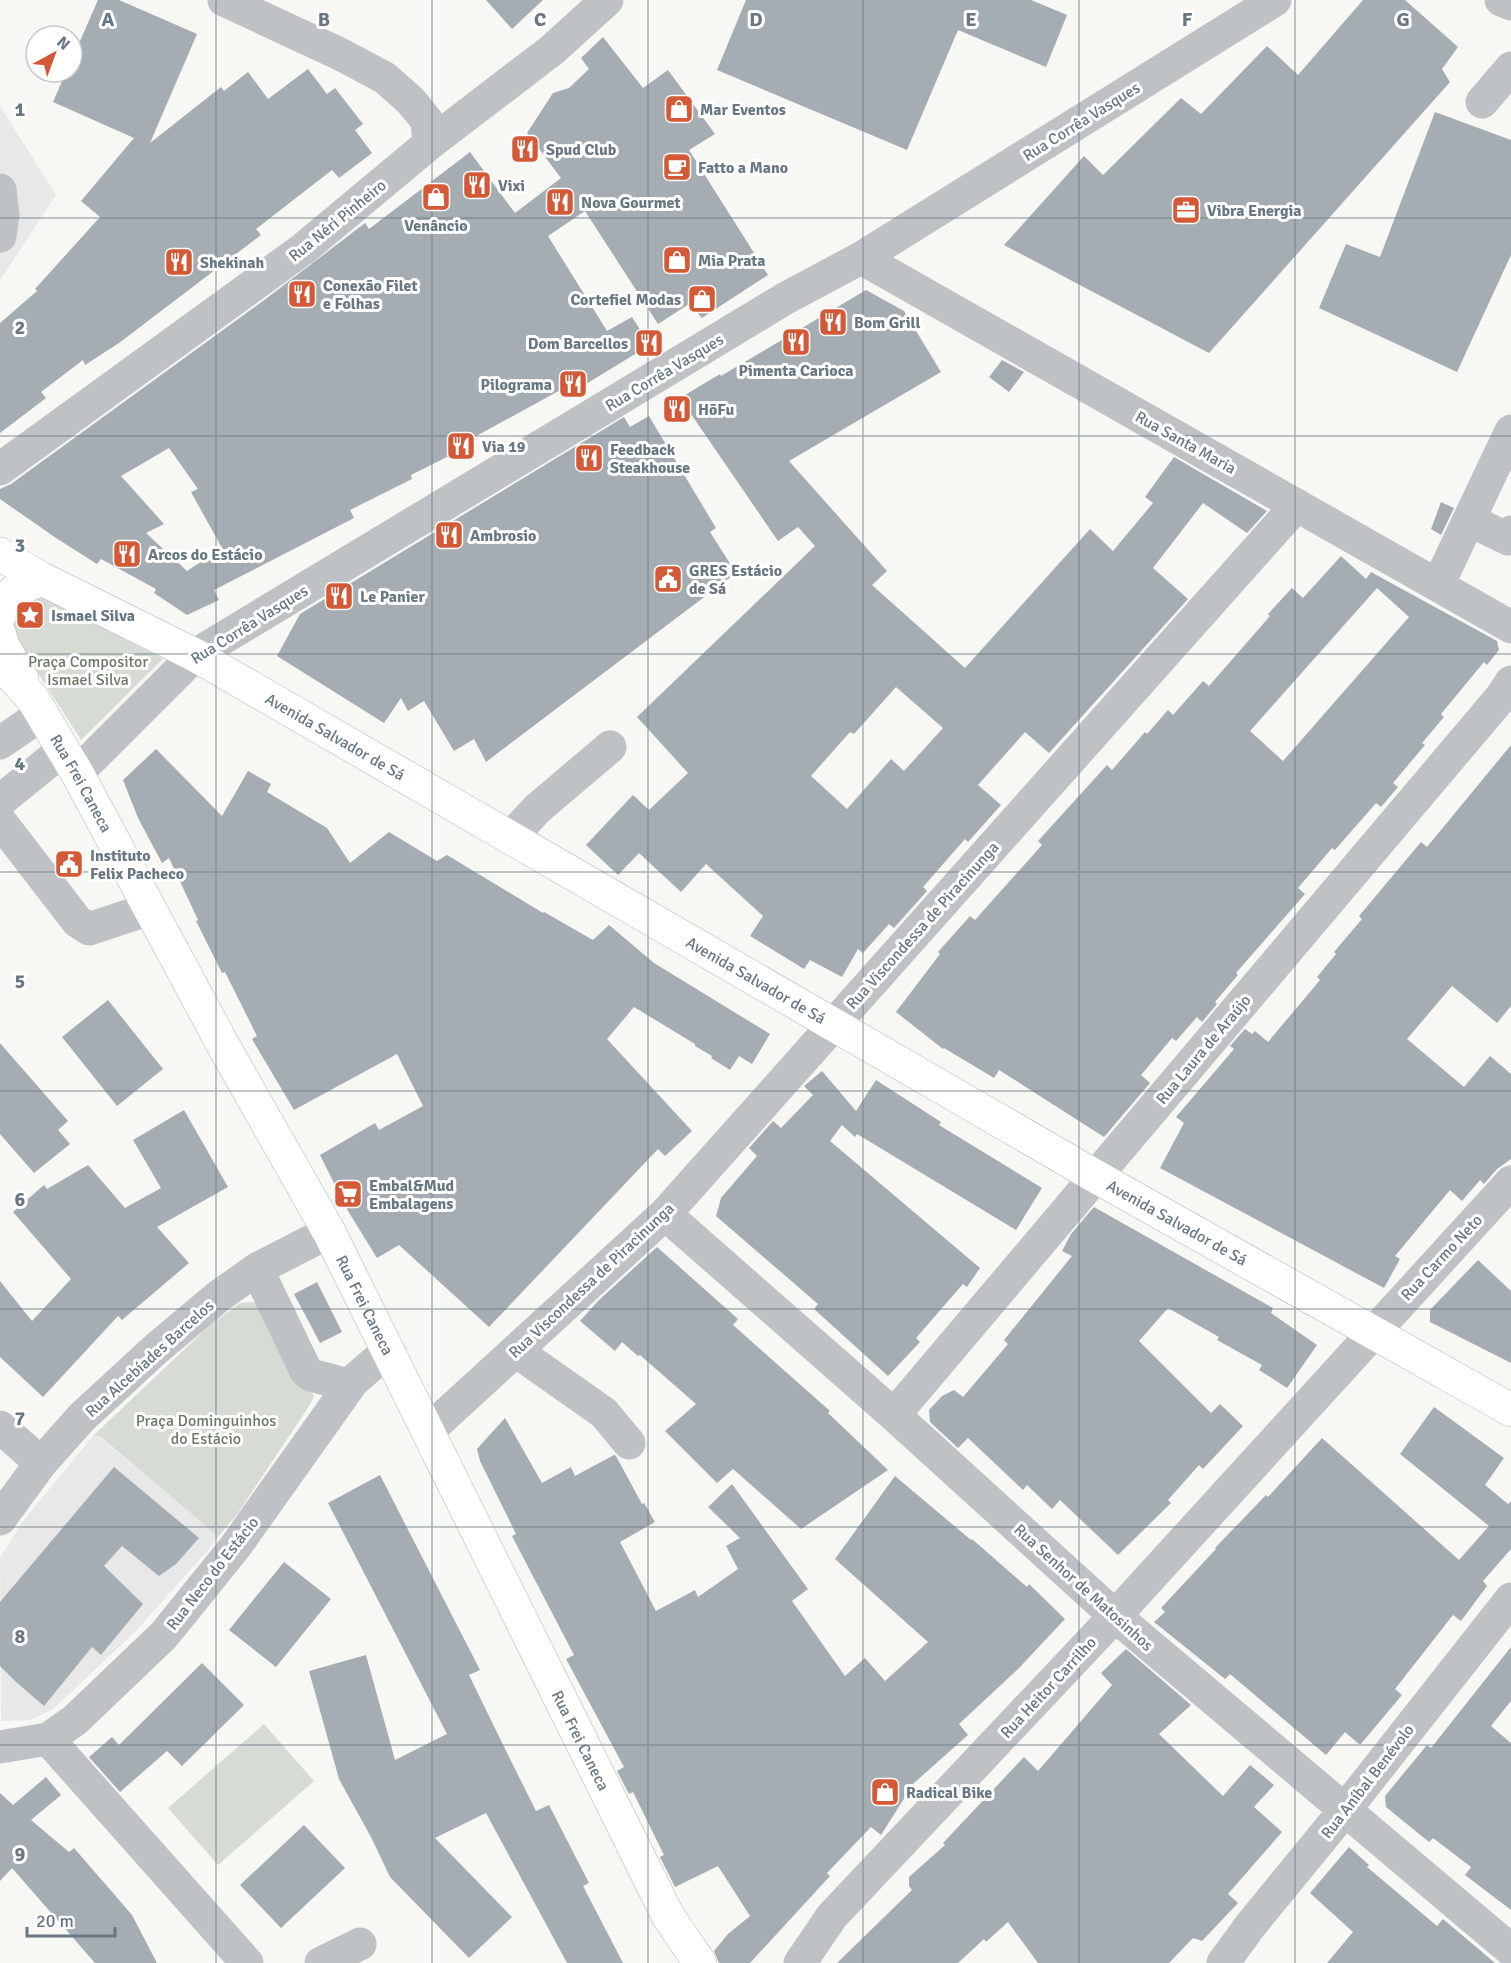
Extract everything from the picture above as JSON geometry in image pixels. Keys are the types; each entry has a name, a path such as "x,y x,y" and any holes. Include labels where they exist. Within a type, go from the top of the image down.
{"main road":[{"name":"Avenida Salvador de Sá","path":"0,554 42,579 195,655 1095,1176 1511,1410"},
{"path":"0,615 3,600 18,589 42,579"},
{"path":"0,634 2,644 38,706"},
{"name":"Rua Frei Caneca","path":"0,663 38,706 70,761 223,1045 329,1232 668,1916 700,1963"}],"street":[{"path":"224,0 340,54 385,78 411,101 427,122 429,144"},
{"name":"Rua Néri Pinheiro","path":"0,470 303,249 429,144 552,50 607,0"},
{"name":"Rua Corrêa Vasques","path":"0,801 70,761 195,655 786,298 861,258 1275,0"},
{"path":"1501,0 1511,4"},
{"path":"1482,102 1508,77"},
{"path":"0,190 3,215 0,236"},
{"name":"Rua Santa Maria","path":"861,258 1511,627"},
{"path":"1438,585 1511,431"},
{"name":"Rua Viscondessa de Piracinunga","path":"429,1431 665,1214 1297,505"},
{"path":"1469,520 1508,539 1511,532"},
{"name":"Rua Laura de Araújo","path":"894,1415 1502,696 1511,682"},
{"path":"0,743 38,706"},
{"path":"511,837 537,809 610,747"},
{"path":"0,821 77,921 85,928 89,929 149,909"},
{"name":"Rua Carmo Neto","path":"1372,1333 1511,1182"},
{"name":"Rua Senhor de Matosinhos","path":"665,1214 894,1415 1115,1616 1511,1950"},
{"name":"Rua Alcebíades Barcelos","path":"0,1519 41,1463 82,1417 157,1348 219,1296 257,1269 329,1232"},
{"path":"257,1269 306,1371 311,1375 337,1382 347,1389"},
{"name":"Rua Heitor Carrilho","path":"800,1963 832,1916 1115,1616 1372,1333"},
{"path":"516,1351 604,1413 629,1443"},
{"name":"Rua Neco do Estácio","path":"0,1748 48,1739 75,1720 164,1635 235,1547 347,1389 367,1369 391,1355"},
{"path":"0,1427 41,1463"},
{"name":"Rua Aníbal Benévolo","path":"1223,1963 1511,1599"},
{"path":"48,1739 247,1963"},
{"path":"321,1963 360,1944"}],"shaded area":[{"path":"0,106 56,195 0,280"},
{"path":"94,1435 100,1437 217,1538 134,1633 52,1710 29,1720 1,1721 0,1558 23,1521"}],"green space":[{"name":"Praça Compositor Ismael Silva","path":"37,593 163,659 81,740 11,631 8,612"},
{"name":"Praça Dominguinhos do Estácio","path":"240,1303 259,1303 274,1318 314,1396 238,1513 217,1538 101,1437 94,1435 209,1326"},
{"path":"264,1724 314,1781 218,1865 168,1808"}],"building":[{"path":"98,0 119,0 197,34 150,143 221,87 224,91 248,72 268,99 308,69 327,94 335,88 363,124 355,130 372,153 339,178 332,170 256,229 261,235 119,343 85,365 83,360 41,392 46,398 0,433 0,323 37,291 35,289 100,217 81,201 134,138 53,102 61,84 84,84 84,32"},
{"path":"486,0 543,0 512,29"},
{"path":"746,0 1031,0 1067,15 1046,67 958,30 907,150 717,70"},
{"name":"Vibra Energia","path":"1363,0 1405,0 1458,47 1442,69 1450,82 1209,353 1004,245 1084,156 1103,175 1181,98 1201,114 1267,46 1298,75"},
{"path":"603,37 643,88 668,70 715,134 689,150 768,275 702,318 689,304 658,324 585,211 548,236 607,331 632,317 650,345 581,387 577,381 469,440 471,445 411,475 412,479 350,510 354,518 214,590 219,600 187,615 154,593 156,589 101,559 97,564 0,499 0,489 11,484 267,298 365,223 369,229 470,152 515,213 561,178 527,133 553,93 569,88 589,69 581,58","holes":["169,448 198,489 191,492 222,548 187,571 146,533 164,524 121,476"]},
{"path":"1435,112 1511,140 1511,255 1457,372 1319,308 1346,244 1380,257"},
{"path":"866,290 904,311 941,372 789,461 887,571 872,585 965,668 1090,529 1113,551 1153,503 1145,497 1174,457 1267,511 1247,533 1203,503 1153,568 1188,599 1049,753 1025,732 978,785 1001,805 968,842 965,839 923,887 927,891 894,928 889,924 863,953 858,949 842,977 810,960 804,969 750,936 763,916 706,864 681,892 639,853 618,875 586,845 633,795 649,810 688,773 637,717 815,546 798,527 778,541 680,398 720,374 721,376","holes":["896,687 943,728 904,771 891,759 847,809 811,776 850,732 854,734"]},
{"path":"1002,360 1024,372 1009,392 989,377"},
{"path":"649,416 716,528 710,532 736,573 486,762 474,739 454,751 424,701 408,711 401,698 384,723 277,656 300,614 624,417 630,427"},
{"path":"1441,502 1454,508 1441,535 1431,529"},
{"path":"1341,556 1366,579 1371,572 1497,641 1499,650 1487,665 1484,662 1441,714 1444,717 1422,743 1425,745 1393,783 1398,787 1381,807 1376,803 1335,850 1332,848 1298,888 1305,894 1236,973 1238,975 1215,1002 1217,1004 1202,1022 1197,1017 1176,1041 1172,1038 1141,1075 1150,1083 1104,1137 999,1070 994,1078 943,1049 896,1012 940,954 938,952 970,916 975,920 1042,845 1038,841 1107,765 1112,770 1145,732 1147,734 1168,710 1173,715 1203,681 1209,686 1292,588 1303,598","holes":["1377,588 1409,617 1283,761 1250,731"]},
{"path":"1511,745 1511,1006 1497,1023 1452,986 1407,1039 1464,1087 1490,1056 1511,1074 1511,1159 1497,1169 1484,1184 1480,1180 1462,1201 1450,1190 1395,1256 1400,1259 1384,1288 1160,1168 1184,1123 1176,1117 1234,1049 1230,1046 1245,1029 1252,1034 1255,1031 1268,1042 1320,980 1317,977 1336,954 1334,952 1362,919 1359,916 1421,842 1427,847"},
{"path":"156,749 222,816 248,771 271,784 267,792 327,828 350,863 389,832 437,861 447,855 543,913 593,940 609,925 654,963 770,1034 752,1064 739,1056 730,1070 695,1044 634,1007 607,1039 692,1131 665,1156 658,1149 489,1327 399,1245 377,1258 348,1211 320,1155 375,1123 379,1130 423,1106 397,1054 294,1110 252,1039 257,1036 196,921 198,920 169,858 162,863 138,818 123,780"},
{"path":"108,1000 163,1069 117,1106 62,1037"},
{"path":"0,1043 68,1121 58,1130 70,1144 34,1173 0,1134"},
{"path":"822,1071 856,1111 876,1080 941,1122 939,1125 1042,1188 1016,1230 857,1134 855,1137 842,1125 830,1141 980,1268 967,1287 963,1284 916,1338 920,1342 888,1376 814,1309 818,1304 716,1216 721,1198 757,1156 749,1148 773,1121 781,1128 813,1095 804,1086"},
{"path":"184,1110 228,1187 157,1227 189,1263 122,1320 118,1316 43,1397 0,1357 0,1281 32,1321 71,1279 13,1212 44,1185 47,1189 88,1165 125,1208 161,1188 133,1140"},
{"path":"1094,1207 1273,1308 1271,1313 1317,1345 1287,1388 1259,1370 1262,1365 1217,1340 1219,1337 1168,1308 1139,1341 1211,1413 1220,1404 1243,1426 1203,1469 1199,1465 1168,1500 1171,1503 1118,1555 1060,1500 1052,1509 1027,1485 1023,1490 968,1438 958,1448 930,1422 929,1410 942,1396 954,1390 963,1397 1008,1344 1004,1340 1072,1256 1062,1251 1071,1234"},
{"path":"657,1247 738,1319 733,1325 830,1411 828,1413 888,1470 801,1529 733,1469 717,1483 665,1431 696,1404 622,1342 615,1351 580,1321 599,1300"},
{"path":"1478,1260 1511,1291 1511,1363 1430,1322 1430,1310"},
{"path":"317,1282 342,1332 320,1343 294,1294"},
{"path":"1434,1407 1504,1458 1485,1485 1508,1504 1511,1501 1511,1549 1483,1581 1487,1586 1461,1621 1453,1615 1395,1689 1402,1695 1360,1745 1345,1732 1326,1755 1230,1674 1225,1679 1154,1622 1165,1612 1161,1608 1215,1548 1266,1495 1268,1497 1322,1438 1459,1560 1489,1526 1400,1454"},
{"path":"505,1418 542,1483 571,1467 575,1476 616,1456 642,1504 644,1503 655,1522 620,1542 656,1611 695,1590 698,1597 738,1569 726,1546 740,1538 708,1507 732,1484 808,1589 792,1601 845,1676 865,1658 885,1681 928,1642 835,1559 895,1476 1027,1587 1029,1584 1065,1619 1019,1668 959,1724 968,1735 914,1783 881,1835 871,1827 827,1873 830,1876 750,1963 719,1963 714,1951 728,1934 750,1916 718,1866 675,1887 660,1857 664,1855 633,1792 629,1794 617,1771 624,1767 566,1659 574,1655 512,1536 516,1534 480,1461 477,1449"},
{"path":"114,1467 199,1538 176,1564 159,1576 122,1546 104,1566 143,1604 101,1655 92,1647 44,1706 0,1666 0,1602"},
{"path":"380,1475 480,1670 469,1675 512,1763 536,1811 549,1805 589,1883 583,1886 623,1963 567,1963 486,1813 435,1838 512,1917 469,1958 390,1877 339,1779 309,1671 366,1655 395,1760 447,1734 328,1503"},
{"path":"284,1562 331,1599 276,1667 229,1630"},
{"path":"1511,1647 1511,1701 1491,1726 1511,1743 1511,1910 1465,1875 1471,1867 1433,1838 1429,1842 1386,1807 1385,1796 1427,1745 1431,1748"},
{"path":"1126,1649 1191,1705 1159,1734 1223,1796 1250,1765 1274,1785 1254,1807 1282,1832 1228,1894 1238,1903 1202,1941 1193,1938 1169,1963 1038,1963 1008,1922 986,1942 984,1939 958,1963 837,1963 912,1890 909,1886 909,1877 945,1845 943,1843 1024,1757 1038,1771 1112,1685 1101,1673"},
{"path":"202,1663 244,1705 182,1766 167,1751 120,1792 89,1757 112,1737 119,1745"},
{"path":"46,1777 61,1795 31,1820 69,1852 74,1848 132,1915 157,1963 95,1963 12,1868 0,1881 0,1793 13,1805"},
{"path":"304,1825 345,1868 281,1928 240,1885"},
{"path":"1349,1847 1369,1865 1367,1867 1437,1926 1443,1919 1495,1963 1327,1963 1353,1932 1310,1893"}],"place":[{"name":"Mar Eventos","path":"679,109"},
{"name":"Spud Club","path":"525,149"},
{"name":"Fatto a Mano","path":"677,167"},
{"name":"Vixi","path":"477,185"},
{"name":"Venâncio","path":"436,197"},
{"name":"Nova Gourmet","path":"560,202"},
{"name":"Vibra Energia","path":"1186,210"},
{"name":"Mia Prata","path":"677,260"},
{"name":"Shekinah","path":"179,262"},
{"name":"Conexão Filet e Folhas","path":"302,294"},
{"name":"Cortefiel Modas","path":"702,299"},
{"name":"Bom Grill","path":"833,322"},
{"name":"Pimenta Carioca","path":"796,342"},
{"name":"Dom Barcellos","path":"649,343"},
{"name":"Pilograma","path":"573,384"},
{"name":"HōFu","path":"677,409"},
{"name":"Via 19","path":"461,446"},
{"name":"Feedback Steakhouse","path":"589,458"},
{"name":"Ambrosio","path":"449,535"},
{"name":"Arcos do Estácio","path":"127,554"},
{"name":"GRES Estácio de Sá","path":"668,579"},
{"name":"Le Panier","path":"339,596"},
{"name":"Ismael Silva","path":"30,615"},
{"name":"Instituto Felix Pacheco","path":"69,864"},
{"name":"Embal&Mud Embalagens","path":"348,1194"},
{"name":"Radical Bike","path":"885,1792"}]}
